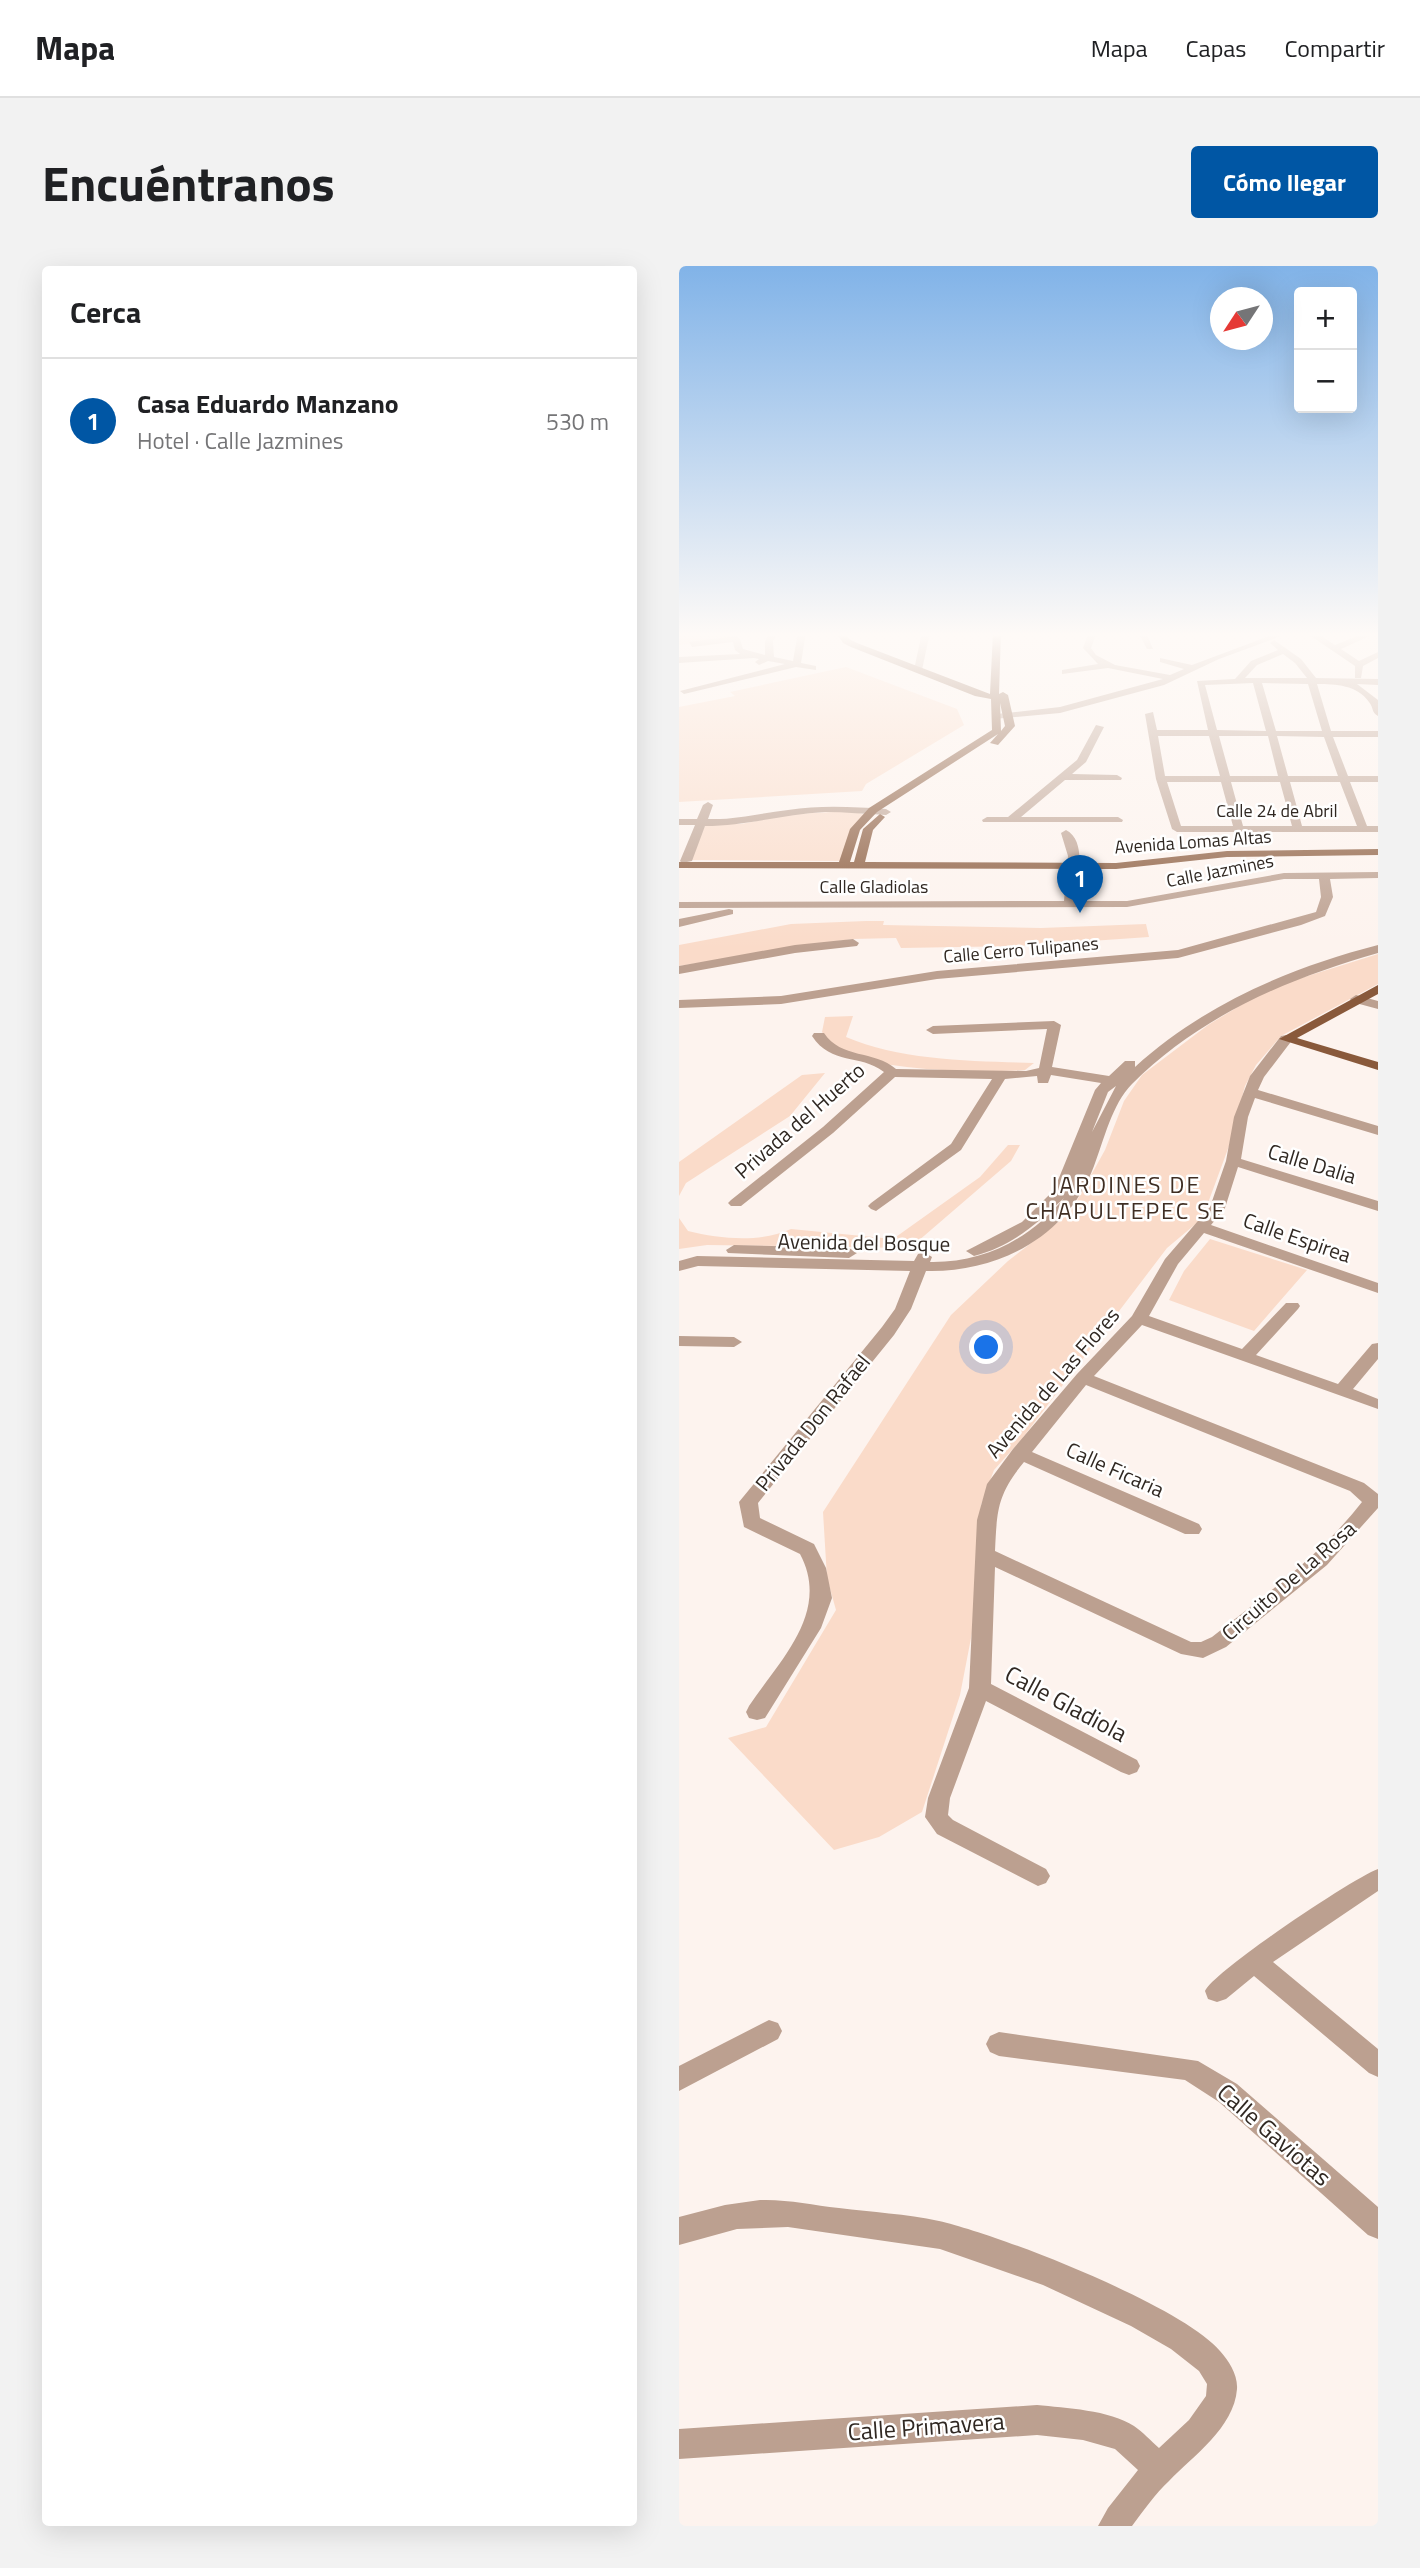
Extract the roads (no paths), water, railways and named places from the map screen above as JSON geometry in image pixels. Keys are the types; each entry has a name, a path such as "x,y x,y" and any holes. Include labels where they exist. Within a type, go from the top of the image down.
{"main road":[{"path":"844,863 855,830 873,810 989,737"},
{"path":"858,863 868,829 886,812 1001,737"},
{"name":"Avenida Lomas Altas","path":"681,862 1127,866 1240,853 1378,850"},
{"name":"Avenida de Las Flores","path":"1286,1039 1378,989"},
{"path":"1286,1039 1378,1066"}],"street":[{"path":"1011,820 1081,762 1094,737"},
{"path":"1156,737 1161,779 1378,779"},
{"path":"1216,737 1239,829"},
{"path":"1273,737 1298,829"},
{"path":"1329,737 1363,829"},
{"path":"1061,777 1117,778"},
{"name":"Calle 24 de Abril","path":"1161,779 1177,829 1378,829"},
{"path":"681,862 708,806"},
{"path":"679,822 736,823 814,810 886,812"},
{"path":"987,820 1118,820"},
{"path":"1065,820 1069,904"},
{"name":"Calle Jazmines","path":"1069,904 1139,904 1247,881 1324,874 1378,876"},
{"name":"Calle Cerro Tulipanes","path":"679,1004 781,1000 908,978 1192,952 1321,914 1327,897 1324,874"},
{"path":"679,923 767,904"},
{"name":"Calle Gladiolas","path":"679,905 1069,904"},
{"name":"Avenida del Bosque","path":"679,1254 705,1250 785,1250 967,1265 1002,1255 1045,1228 1070,1200 1113,1087 1228,992 1296,963 1378,941"},
{"path":"679,970 795,949 853,943"},
{"name":"Avenida del Bosque","path":"1113,1087 1248,995 1291,975 1378,949"},
{"path":"1356,999 1378,1004"},
{"path":"933,1030 1054,1025 1044,1075"},
{"path":"819,1036 823,1045 832,1050 885,1067 893,1073 1044,1075 1113,1087"},
{"name":"Avenida de Las Flores","path":"1038,1876 945,1827 936,1817 939,1798 979,1688 987,1520 996,1484 1083,1378 1139,1318 1171,1262 1217,1208 1233,1161 1241,1117 1257,1076 1286,1039"},
{"name":"Privada del Huerto","path":"736,1203 828,1130 884,1077 893,1073"},
{"path":"876,1206 956,1147 1001,1075"},
{"path":"1251,1092 1378,1131"},
{"name":"Calle Dalia","path":"1233,1161 1378,1206"},
{"name":"Calle Espirea","path":"1201,1227 1378,1288"},
{"name":"Avenida del Bosque","path":"679,1266 697,1261 922,1262"},
{"name":"Privada Don Rafael","path":"757,1712 813,1623 820,1608 821,1597 819,1579 807,1549 751,1522 748,1502 888,1331 903,1309 922,1262"},
{"path":"1245,1356 1292,1307"},
{"path":"1139,1318 1376,1404"},
{"path":"679,1341 734,1342"},
{"path":"1342,1391 1378,1348"},
{"name":"Circuito De La Rosa","path":"986,1555 1188,1649 1203,1650 1219,1642 1322,1558 1352,1531 1372,1503 1370,1495 1357,1487 1083,1378"},
{"name":"Calle Ficaria","path":"1019,1453 1192,1529"},
{"name":"Calle Gladiola","path":"979,1688 1129,1766"},
{"path":"1217,1991 1254,1961 1378,1879"},
{"path":"1254,1961 1378,2065"},
{"path":"679,2079 769,2031"},
{"name":"Calle Gaviotas","path":"999,2044 1160,2063 1189,2069 1228,2093 1378,2225"},
{"path":"679,2231 743,2214 774,2213 942,2236 1050,2274 1165,2327 1196,2347 1216,2366 1223,2382 1218,2405 1205,2423 1132,2499 1114,2526"},
{"name":"Calle Primavera","path":"679,2444 1037,2420 1083,2425 1123,2436 1159,2469"}],"place":[{"name":"Casa Eduardo Manzano","path":"1080,913"}],"district":[{"name":"JARDINES DE CHAPULTEPEC SE","path":"1126,1198"}]}
